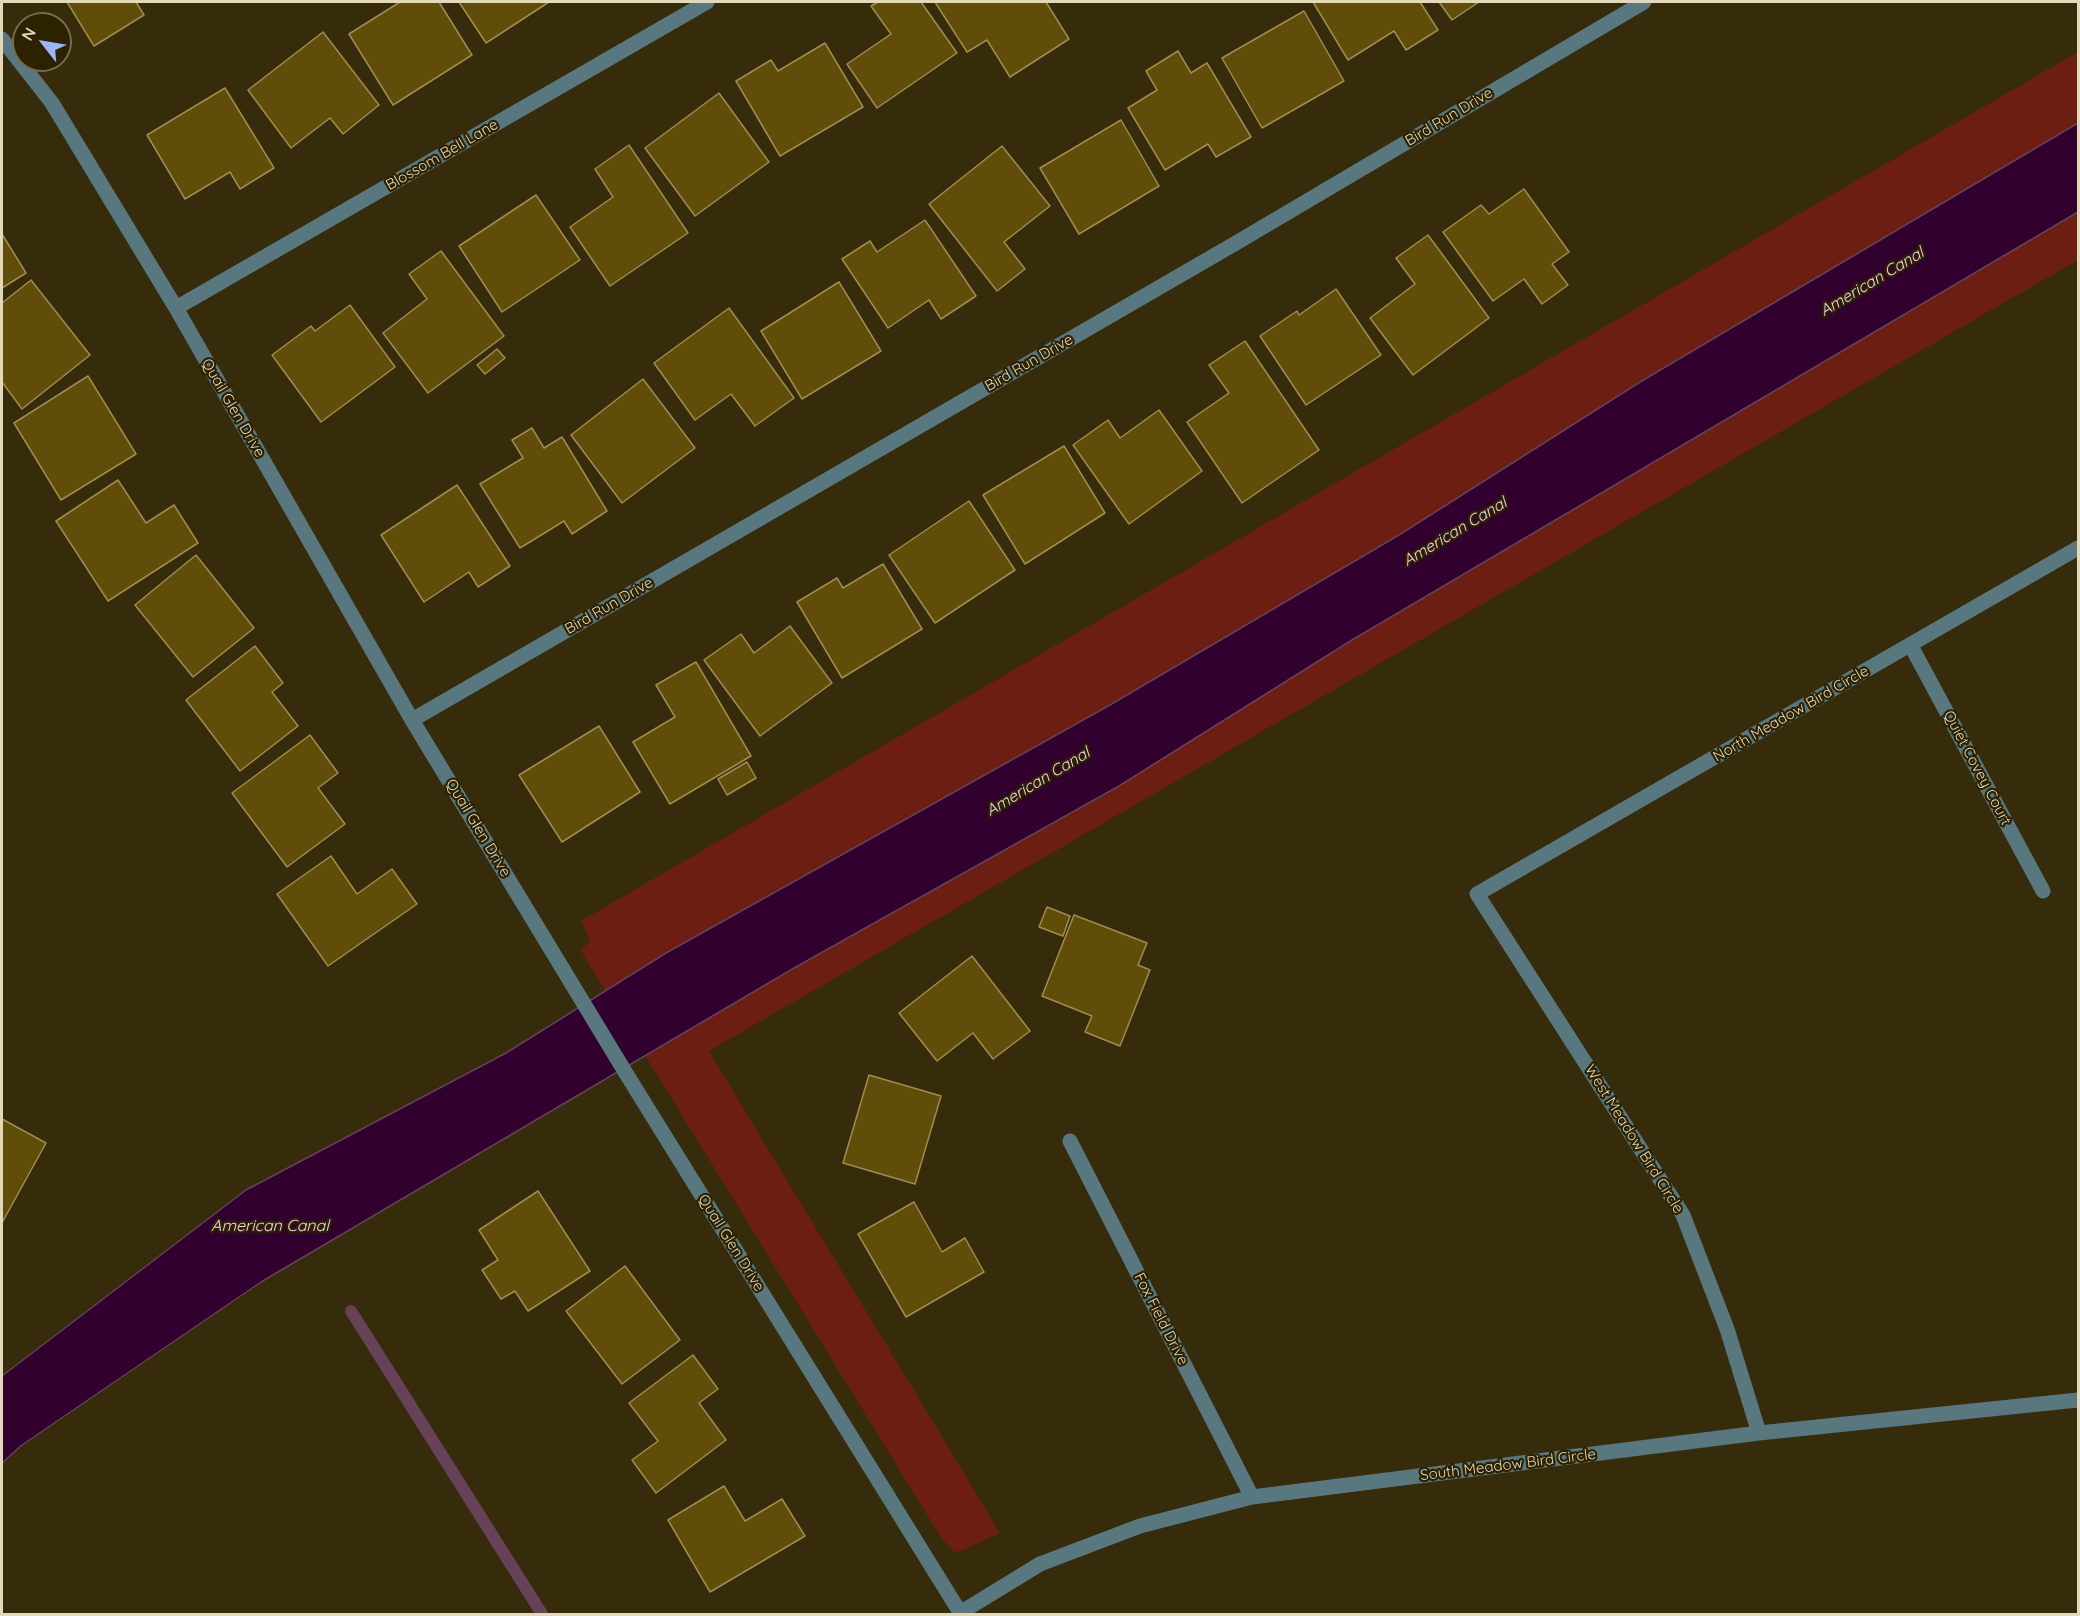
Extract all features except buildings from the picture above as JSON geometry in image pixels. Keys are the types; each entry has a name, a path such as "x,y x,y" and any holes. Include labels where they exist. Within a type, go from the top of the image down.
{"street":[{"name":"Blossom Bell Lane","path":"176,308 707,2"},
{"name":"Bird Run Drive","path":"412,720 1236,243 1644,2"},
{"name":"Quail Glen Drive","path":"2,39 52,103 176,308 412,720 627,1075 961,1614"},
{"name":"North Meadow Bird Circle","path":"1503,879 2079,548"},
{"name":"Quiet Covey Court","path":"1911,646 2043,891"},
{"name":"West Meadow Bird Circle","path":"1503,879 1477,894 1683,1215 1727,1329 1759,1433"},
{"name":"Fox Field Drive","path":"1070,1141 1252,1497"},
{"name":"South Meadow Bird Circle","path":"961,1614 1040,1564 1140,1526 1252,1497 1759,1433 2079,1400"}],"shaded area":[{"path":"2078,52 2078,260 709,1051 1000,1533 956,1553 942,1539 581,951 590,940 581,921"}],"water":[{"name":"American Canal","path":"2078,123 2078,212 1352,640 1119,786 794,968 261,1282 22,1445 2,1463 2,1376 246,1190 506,1053 666,953 1110,705 1399,535 1640,382"}],"waterway":[{"path":"351,1311 542,1614"}]}
